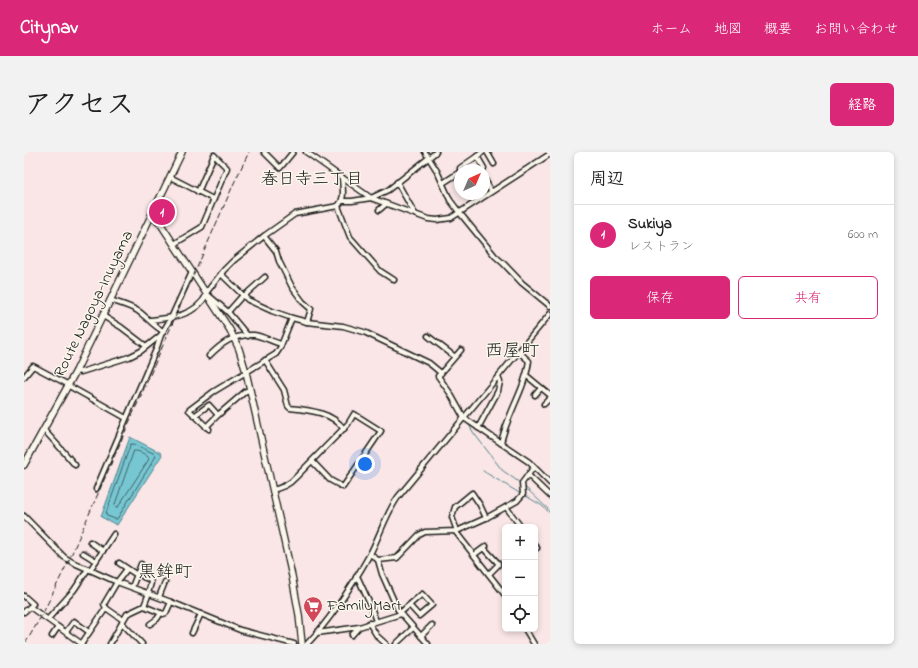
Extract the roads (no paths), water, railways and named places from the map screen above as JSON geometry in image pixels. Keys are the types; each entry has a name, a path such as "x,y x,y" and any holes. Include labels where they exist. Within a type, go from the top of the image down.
{"main road":[{"name":"Route Nagoya-Inuyama","path":"25,462 69,386 182,152"},
{"path":"152,215 160,223 230,330 246,372 292,576 299,614 302,644"}],"street":[{"path":"264,152 280,168 293,152"},
{"path":"306,152 371,198 415,214 437,220 451,218 550,154"},
{"path":"426,152 443,183 450,200 495,256 522,283 550,306"},
{"path":"342,201 371,198 388,190 436,152"},
{"path":"466,164 483,152"},
{"path":"487,152 494,164"},
{"path":"174,244 202,227 213,199 228,168 214,155 198,192"},
{"path":"477,156 482,164"},
{"path":"443,183 454,175"},
{"path":"170,177 213,199"},
{"path":"150,320 171,318 189,312 204,300 221,274 233,261 295,214 338,206 342,201 343,196 342,177"},
{"path":"397,182 415,214"},
{"path":"379,210 386,204"},
{"path":"338,206 350,237 380,271 394,280"},
{"path":"264,236 276,252 292,287 303,302 311,308 307,322"},
{"path":"96,489 161,335 171,318 192,272"},
{"path":"221,274 243,296 255,303 292,318 307,322 343,326 364,332 429,363 441,372"},
{"path":"228,312 243,296 265,277"},
{"path":"207,294 228,312 248,336"},
{"path":"110,300 136,309 156,327 163,331"},
{"path":"307,644 328,620 356,577 370,554 392,505 550,314"},
{"path":"103,316 121,327 146,346"},
{"path":"250,390 246,391 218,415 207,428 189,410 213,392 276,354 279,351 292,318"},
{"path":"76,371 81,372 129,356 161,335"},
{"path":"209,356 233,337 254,335 281,344"},
{"path":"428,336 454,356"},
{"path":"461,350 454,356 438,376 450,392 465,417 478,428 529,462 550,483"},
{"path":"501,443 504,431 527,376 530,361 519,352"},
{"path":"265,360 284,390 288,406 290,408 313,411 327,416 335,420 344,428"},
{"path":"24,377 33,366 126,418"},
{"path":"527,376 550,395"},
{"path":"478,428 498,391 500,382 498,377"},
{"path":"535,395 542,388"},
{"path":"544,404 550,398"},
{"path":"194,416 209,405 218,415"},
{"path":"273,490 283,487 292,481 348,424 354,414 381,431 343,487 330,480 312,461"},
{"path":"44,430 75,465"},
{"path":"378,560 397,558 419,535 425,532 456,531 486,518 506,507 521,498 523,494 522,483 534,467"},
{"path":"528,475 550,496"},
{"path":"486,518 472,493 455,507 452,517 456,531 502,591"},
{"path":"506,507 519,524"},
{"path":"24,516 64,556 89,570 240,630 294,644"},
{"path":"48,619 74,590 114,534"},
{"path":"90,542 103,551"},
{"path":"474,555 485,548 498,563 498,565 489,574"},
{"path":"83,553 96,561"},
{"path":"370,554 378,560 382,574 400,613 428,644"},
{"path":"119,563 137,575"},
{"path":"132,587 141,564"},
{"path":"127,568 104,604 106,608 122,621 142,644"},
{"path":"110,644 127,614 144,606 151,583 150,580 143,577"},
{"path":"356,577 358,578 369,602 376,621"},
{"path":"159,597 165,582"},
{"path":"317,633 359,627 400,613 409,605 422,594 432,605 419,616 409,605"},
{"path":"24,596 33,604 24,612"},
{"path":"144,606 163,614 166,613 171,602"},
{"path":"30,607 80,643 106,608"},
{"path":"150,624 157,619 161,613"},
{"path":"192,633 201,614"},
{"path":"66,632 74,621 89,632"},
{"path":"369,623 377,636 386,644"},
{"path":"421,636 432,625"},
{"path":"52,636 58,627"},
{"path":"352,635 359,627"},
{"path":"396,644 413,628"},
{"path":"527,632 534,644"}],"water":[{"path":"130,437 161,453 162,455 117,525 101,517"}],"waterway":[{"path":"404,353 414,358"},
{"path":"441,376 447,385"},
{"path":"468,423 473,432 502,470 520,483"},
{"path":"483,471 521,494"},
{"path":"524,486 550,511"},
{"path":"524,495 541,505 550,513"}],"railway":[{"path":"25,644 42,615 69,560 234,183 249,152"}],"place":[{"name":"Sukiya","path":"162,212"},
{"name":"FamilyMart","path":"313,623"}],"district":[{"name":"春日寺三丁目","path":"312,179"},
{"name":"西屋町","path":"512,352"},
{"name":"黒鉾町","path":"165,573"}]}
